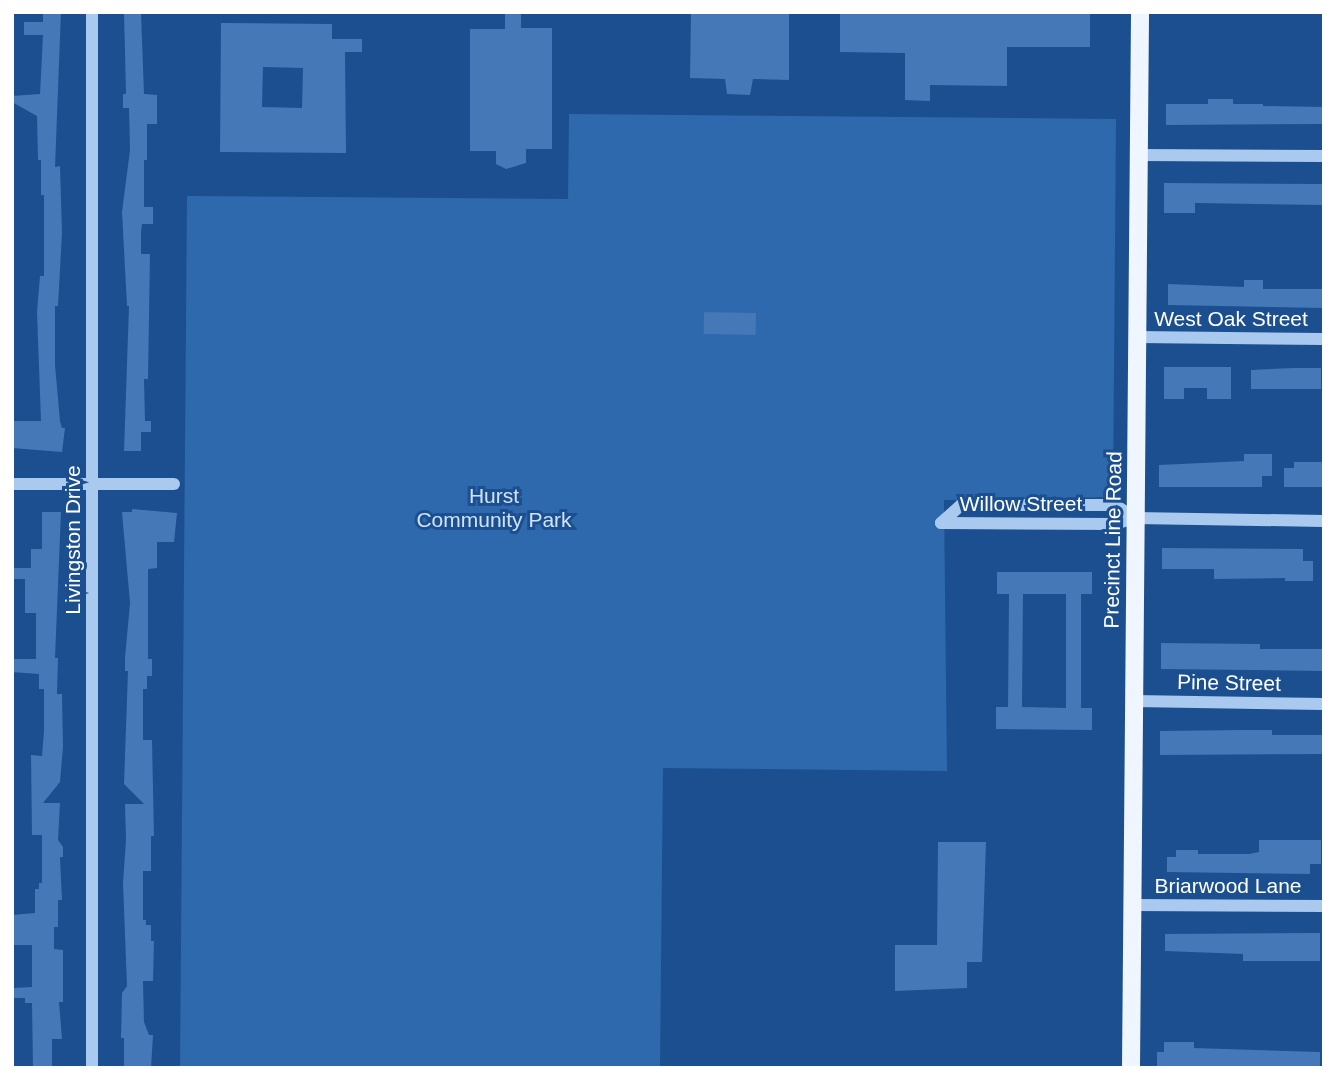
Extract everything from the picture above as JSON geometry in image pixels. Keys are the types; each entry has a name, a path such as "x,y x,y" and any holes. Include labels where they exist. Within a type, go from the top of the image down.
{"main road":[{"name":"Precinct Line Road","path":"1131,1068 1140,12"}],"street":[{"name":"Livingston Drive","path":"92,12 92,1068"},
{"path":"1139,155 1324,156"},
{"name":"West Oak Street","path":"1138,337 1324,338"},
{"path":"12,484 174,484"},
{"name":"Willow Street","path":"1135,517 1115,505 961,505 942,523 1115,524 1135,517 1324,521"},
{"name":"Pine Street","path":"1134,701 1324,704"},
{"name":"Briarwood Lane","path":"1132,905 1324,906"}],"green space":[{"name":"Hurst Community Park","path":"569,114 1116,119 1113,497 944,500 947,771 663,768 660,1068 180,1068 187,196 568,199"}],"building":[{"path":"43,12 61,12 55,167 60,166 62,233 58,306 55,306 55,365 60,421 62,428 65,428 62,452 12,448 12,421 41,421 37,312 40,276 44,276 41,160 38,160 37,116 12,102 12,96 40,94 43,35 24,35 24,22 43,22"},
{"path":"124,12 141,12 144,94 157,95 157,124 147,124 147,160 144,160 144,207 153,207 153,224 142,224 141,233 141,254 150,254 148,379 144,379 145,421 151,421 151,432 141,432 141,451 124,451 129,306 122,212 130,150 129,108 123,108 123,94 126,94"},
{"path":"505,12 521,12 521,28 552,28 552,149 526,149 526,163 506,169 496,164 496,151 470,151 470,29 505,29"},
{"path":"691,12 789,12 789,80 753,79 750,95 727,94 725,79 690,78"},
{"path":"840,12 1090,12 1090,47 1007,47 1007,86 930,85 930,101 905,100 905,53 840,52"},
{"path":"221,23 332,24 332,39 362,39 362,52 345,52 346,153 220,152","holes":["263,67 303,68 302,108 262,107"]},
{"path":"1208,99 1233,99 1233,104 1324,107 1324,124 1166,125 1166,104 1208,104"},
{"path":"1164,183 1324,184 1324,205 1195,203 1195,213 1164,213"},
{"path":"1244,280 1263,280 1263,289 1324,289 1324,308 1168,305 1168,284 1244,287"},
{"path":"704,312 756,313 756,335 704,334"},
{"path":"1164,367 1231,367 1231,399 1207,399 1207,388 1184,388 1184,399 1164,399"},
{"path":"1321,368 1321,389 1251,389 1251,370"},
{"path":"1244,454 1272,454 1272,476 1262,476 1262,487 1159,487 1159,465 1244,461"},
{"path":"1294,462 1324,462 1324,487 1284,487 1284,468 1294,468"},
{"path":"132,509 177,513 174,542 157,542 157,568 148,569 148,659 152,659 152,676 147,676 147,689 143,689 143,740 152,740 154,836 151,836 151,871 143,871 143,920 146,920 146,925 151,925 151,941 154,941 153,981 143,981 144,1022 149,1035 153,1035 151,1068 124,1068 124,1038 121,1038 122,993 127,986 123,883 125,804 144,804 124,784 128,671 125,671 125,658 130,603 122,512 132,512"},
{"path":"42,512 61,512 55,658 58,658 57,694 62,694 63,747 60,782 43,803 60,803 58,840 63,847 63,857 60,857 62,900 58,900 58,927 54,927 54,949 63,950 63,1002 59,1002 62,1039 52,1039 52,1068 33,1068 32,1003 25,1003 25,998 12,998 12,988 32,987 32,945 12,945 12,915 35,913 35,889 39,889 39,883 42,883 42,835 32,835 31,755 42,756 44,731 44,689 39,689 39,674 12,672 12,659 36,659 36,613 25,613 25,579 13,579 13,568 31,568 31,549 42,549"},
{"path":"1162,548 1303,549 1303,561 1313,561 1313,581 1285,581 1285,578 1214,579 1214,569 1162,569"},
{"path":"997,572 1092,572 1092,594 1081,594 1081,708 1092,708 1092,730 996,729 996,707 1008,707 1009,594 997,594","holes":["1023,594 1066,594 1066,708 1022,707"]},
{"path":"1161,643 1260,644 1260,649 1324,649 1324,671 1161,669"},
{"path":"1272,730 1272,735 1324,735 1324,754 1160,755 1160,731"},
{"path":"1259,840 1321,840 1321,864 1310,864 1310,874 1167,872 1167,857 1176,857 1176,850 1198,850 1198,854 1249,854 1259,852"},
{"path":"938,842 986,842 982,962 967,962 967,988 895,991 895,945 937,945"},
{"path":"1320,933 1320,961 1243,961 1243,954 1165,951 1165,934"},
{"path":"1164,1042 1194,1042 1194,1048 1320,1052 1320,1068 1157,1068 1157,1052 1164,1052"}]}
